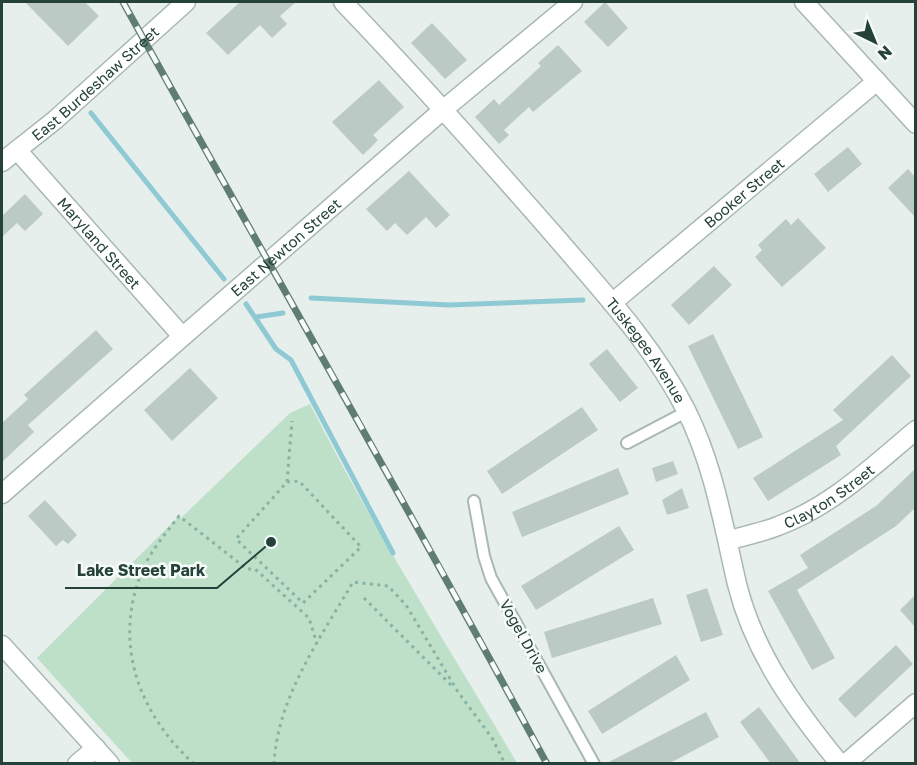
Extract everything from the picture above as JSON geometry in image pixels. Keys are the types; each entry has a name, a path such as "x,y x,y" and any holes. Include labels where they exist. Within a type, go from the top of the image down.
{"street":[{"name":"East Burdeshaw Street","path":"2,162 55,120 186,2"},
{"name":"Tuskegee Avenue","path":"343,2 444,109 612,303 661,368 686,411 718,494 738,585 758,643 801,716 840,764"},
{"name":"East Newton Street","path":"2,494 444,109 573,2"},
{"path":"804,2 915,124"},
{"name":"Booker Street","path":"612,303 877,81"},
{"name":"Maryland Street","path":"17,150 182,336"},
{"name":"Clayton Street","path":"729,540 777,527 819,506 856,481 915,430"},
{"path":"2,645 110,764"},
{"path":"845,764 915,703"},
{"path":"77,764 96,748"}],"lane":[{"path":"627,443 686,411"},
{"name":"Vogel Drive","path":"474,501 484,556 491,578 594,764"}],"path":[{"path":"287,482 299,481 361,547 303,603 236,539 287,482 292,421"},
{"path":"194,764 155,721 141,693 134,668 130,627 134,599 143,570 157,544 179,516 247,569 255,569 309,618 317,644"},
{"path":"274,764 275,750 290,696 353,582 388,586 406,605 458,692 492,738 505,764"},
{"path":"364,598 458,692"}],"green space":[{"path":"310,404 384,540 517,763 132,763 37,658 179,516 181,518 290,413"}],"building":[{"path":"25,2 85,2 99,16 68,46"},
{"path":"240,2 296,2 280,16 287,24 272,38 260,25 228,55 206,33"},
{"path":"605,2 628,28 608,47 584,22"},
{"path":"432,23 467,60 445,79 411,43"},
{"path":"558,45 582,71 533,112 529,107 504,130 509,135 499,144 475,117 494,99 499,105 541,66 538,63"},
{"path":"379,80 404,107 373,135 378,140 363,155 332,122"},
{"path":"848,147 862,164 828,192 814,174"},
{"path":"908,169 915,177 915,217 888,188"},
{"path":"409,171 450,215 436,228 426,217 407,235 395,223 387,231 366,209"},
{"path":"25,194 43,214 25,231 17,223 2,237 2,216"},
{"path":"798,218 826,248 782,287 755,257 762,250 758,245 786,219 791,225"},
{"path":"714,266 732,285 689,325 671,305"},
{"path":"96,330 113,349 28,425 34,432 2,462 2,423 28,399 24,395"},
{"path":"713,334 763,437 738,449 688,346"},
{"path":"607,349 638,388 620,402 589,364"},
{"path":"892,355 911,376 836,446 841,455 768,501 753,478 843,420 833,410"},
{"path":"190,368 218,398 172,441 144,410"},
{"path":"582,407 598,430 502,494 487,471"},
{"path":"673,461 678,474 656,482 652,468"},
{"path":"618,468 629,494 522,537 512,512"},
{"path":"915,469 915,508 896,526 797,590 835,658 812,670 768,591 808,568 800,555 876,506"},
{"path":"682,488 689,508 667,515 662,500"},
{"path":"45,500 77,535 68,544 63,540 56,546 28,516"},
{"path":"619,526 634,550 536,610 521,586"},
{"path":"707,588 723,635 701,642 686,595"},
{"path":"915,595 915,627 900,610"},
{"path":"653,598 662,624 552,658 544,632"},
{"path":"896,645 913,664 855,718 838,699"},
{"path":"676,655 690,680 602,734 588,711"},
{"path":"759,707 801,764 771,764 740,722"},
{"path":"706,712 719,737 668,764 605,764"}],"waterway":[{"path":"91,113 224,279"},
{"path":"311,298 449,305 583,300"},
{"path":"246,304 276,349 291,360 393,553"},
{"path":"256,317 283,313"}],"railway":[{"path":"123,2 547,764"}],"place":[{"name":"Lake Street Park","path":"271,542"}]}
